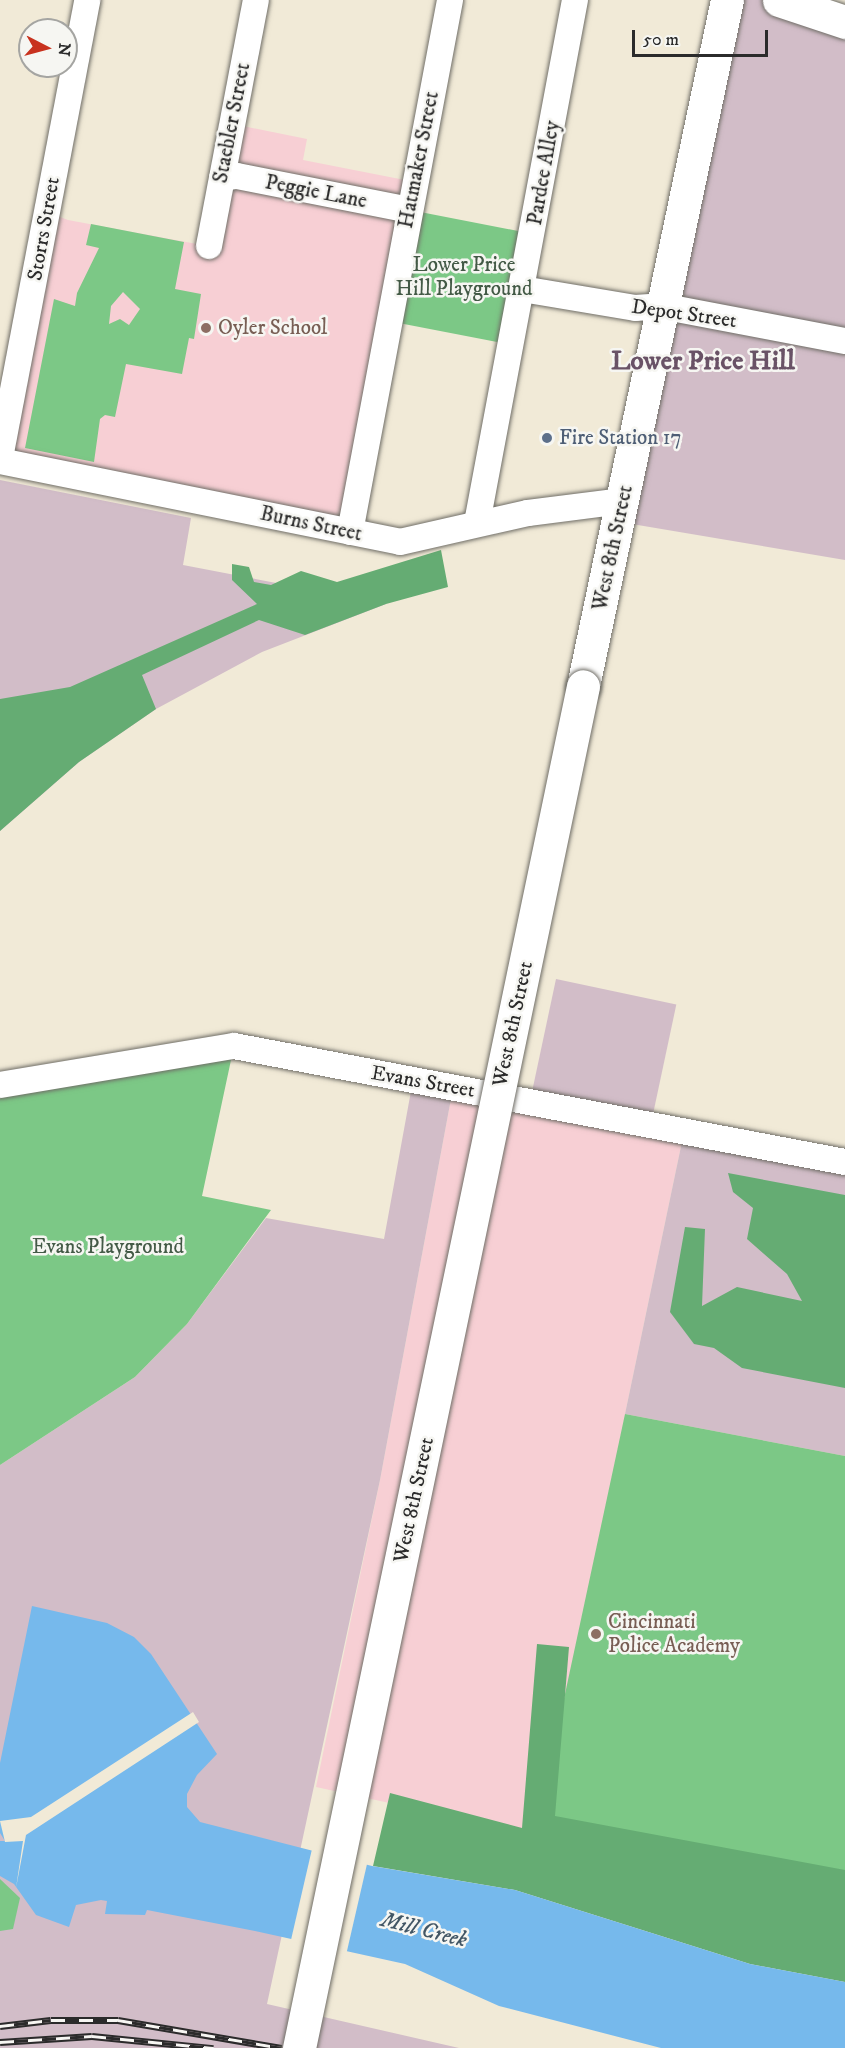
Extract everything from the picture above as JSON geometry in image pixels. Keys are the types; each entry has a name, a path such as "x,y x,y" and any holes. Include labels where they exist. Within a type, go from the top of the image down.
{"main road":[{"name":"West 8th Street","path":"299,2048 727,0"},
{"path":"779,0 845,22"}],"street":[{"name":"Storrs Street","path":"0,460 87,0"},
{"name":"Staebler Street","path":"209,246 256,0"},
{"name":"Hatmaker Street","path":"350,532 450,0"},
{"name":"Pardee Alley","path":"477,523 575,0"},
{"name":"Peggie Lane","path":"222,178 237,176 410,210"},
{"name":"Depot Street","path":"522,289 634,308 662,306 845,341"},
{"name":"Burns Street","path":"0,460 400,542 477,523 620,512"},
{"name":"Evans Street","path":"0,1085 234,1046 845,1162"}],"shaded area":[{"path":"727,0 779,0 845,22 845,560 620,522"},
{"name":"Oyler School","path":"233,124 307,139 303,160 415,182 350,532 0,458 47,212 68,220 197,244"},
{"path":"0,480 191,518 183,565 386,604 262,652 156,709 79,762 0,831"},
{"path":"556,979 676,1005 650,1127 530,1101"},
{"path":"413,1080 453,1088 380,1480 267,2004 459,2048 0,2048 0,1465 135,1377 187,1324 266,1218 384,1239"},
{"name":"Cincinnati Police Academy","path":"453,1088 684,1132 625,1414 845,1456 845,1902 316,1787 380,1480"},
{"path":"684,1132 845,1162 845,1456 625,1414"}],"green space":[{"name":"Lower Price Hill Playground","path":"410,210 533,234 511,345 388,321"},
{"path":"91,224 184,242 175,289 201,294 194,339 189,338 182,374 126,364 115,417 105,415 100,419 94,462 25,448 54,299 75,306 77,293 99,248 86,245","holes":["123,292 140,309 129,325 120,319 109,324 111,306"]},
{"path":"441,550 448,587 386,604 305,635 259,620 142,675 156,709 79,762 0,831 0,699 70,687 257,604 232,580 232,564 249,567 254,582 271,585 301,571 337,582"},
{"name":"Evans Playground","path":"234,1046 202,1196 271,1210 187,1324 135,1377 0,1465 0,1085"},
{"path":"728,1173 845,1195 845,1388 742,1368 714,1348 694,1344 670,1312 685,1227 705,1229 702,1306 737,1287 802,1301 787,1274 747,1239 753,1208 733,1192"},
{"path":"625,1414 845,1456 845,1902 535,1834"},
{"path":"537,1644 569,1647 555,1816 845,1870 845,1982 750,1964 515,1890 373,1866 390,1793 522,1828"},
{"path":"0,1879 20,1898 13,1929 0,1931"}],"water":[{"name":"Mill Creek","path":"32,1606 107,1623 134,1637 151,1654 217,1754 197,1775 187,1794 187,1807 200,1822 372,1866 515,1890 750,1964 845,1982 845,2048 661,2048 499,2006 405,1964 255,1931 147,1910 145,1915 105,1914 107,1901 101,1900 76,1905 69,1927 36,1915 14,1884 0,1876 0,1841 5,1841 0,1833 0,1763"}],"pier":[{"path":"193,1712 199,1722 26,1835 16,1888 23,1841 5,1842 0,1821 31,1817"},
{"path":"312,1849 368,1862 346,1954 291,1942"}],"railway":[{"path":"0,2026 51,2020 118,2020 282,2048"},
{"path":"0,2042 92,2036 213,2048"}],"place":[{"name":"Oyler School","path":"206,328"},
{"name":"Fire Station 17","path":"547,438"},
{"name":"Cincinnati Police Academy","path":"596,1634"}],"district":[{"name":"Lower Price Hill","path":"703,362"}]}
